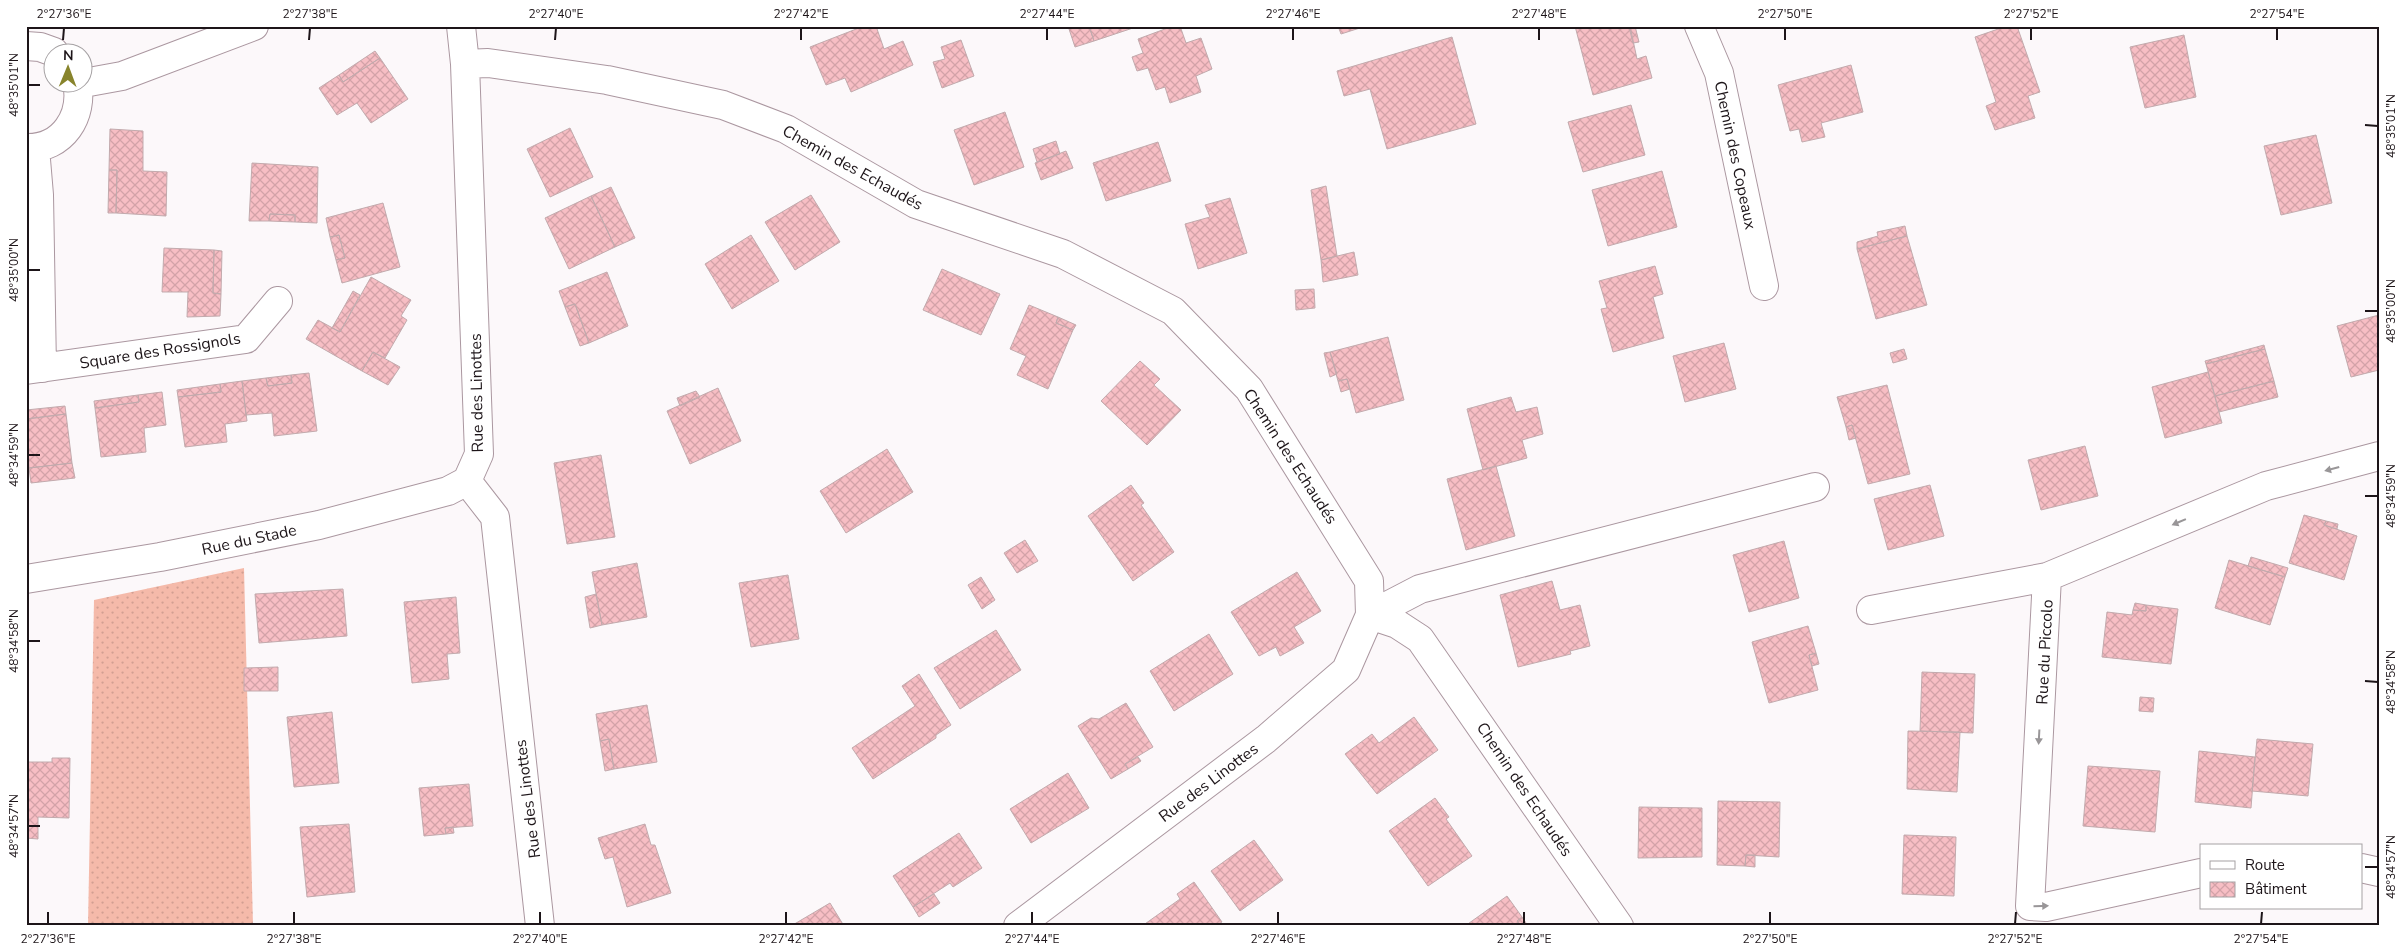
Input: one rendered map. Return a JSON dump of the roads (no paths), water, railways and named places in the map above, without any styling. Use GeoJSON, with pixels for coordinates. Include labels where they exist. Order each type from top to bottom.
{"type":"FeatureCollection","features":[{"type":"Feature","properties":{"kind":"street"},"geometry":{"type":"LineString","coordinates":[[92,81],[122,76],[254,26]]}},
{"type":"Feature","properties":{"kind":"street","name":"Rue des Linottes"},"geometry":{"type":"LineString","coordinates":[[461,26],[465,64],[479,454],[467,481],[495,516],[540,926]]}},
{"type":"Feature","properties":{"kind":"street","name":"Chemin des Copeaux"},"geometry":{"type":"LineString","coordinates":[[1699,26],[1718,73],[1764,286]]}},
{"type":"Feature","properties":{"kind":"street","name":"Chemin des Echaudés"},"geometry":{"type":"LineString","coordinates":[[465,64],[488,63],[607,80],[723,105],[786,129],[916,204],[1063,254],[1173,311],[1249,389],[1369,581],[1370,615],[1397,624],[1420,639],[1619,926]]}},
{"type":"Feature","properties":{"kind":"street"},"geometry":{"type":"LineString","coordinates":[[34,369],[39,195],[31,148],[52,143],[65,133],[75,118],[80,101],[79,92]]}},
{"type":"Feature","properties":{"kind":"street","name":"Square des Rossignols"},"geometry":{"type":"LineString","coordinates":[[34,369],[246,339],[278,300]]}},
{"type":"Feature","properties":{"kind":"street","name":"Rue du Piccolo"},"geometry":{"type":"LineString","coordinates":[[2200,873],[2046,906],[2030,906],[2048,577],[2266,486],[2379,456]]}},
{"type":"Feature","properties":{"kind":"street","name":"Rue du Stade"},"geometry":{"type":"LineString","coordinates":[[26,579],[160,557],[319,525],[448,491],[467,481]]}},
{"type":"Feature","properties":{"kind":"street"},"geometry":{"type":"LineString","coordinates":[[1370,615],[1420,589],[1815,487]]}},
{"type":"Feature","properties":{"kind":"street"},"geometry":{"type":"LineString","coordinates":[[1871,610],[2048,577]]}},
{"type":"Feature","properties":{"kind":"street","name":"Rue des Linottes"},"geometry":{"type":"LineString","coordinates":[[1018,926],[1266,739],[1346,670],[1370,615]]}},
{"type":"Feature","properties":{"kind":"street"},"geometry":{"type":"LineString","coordinates":[[2362,868],[2379,872]]}}]}
